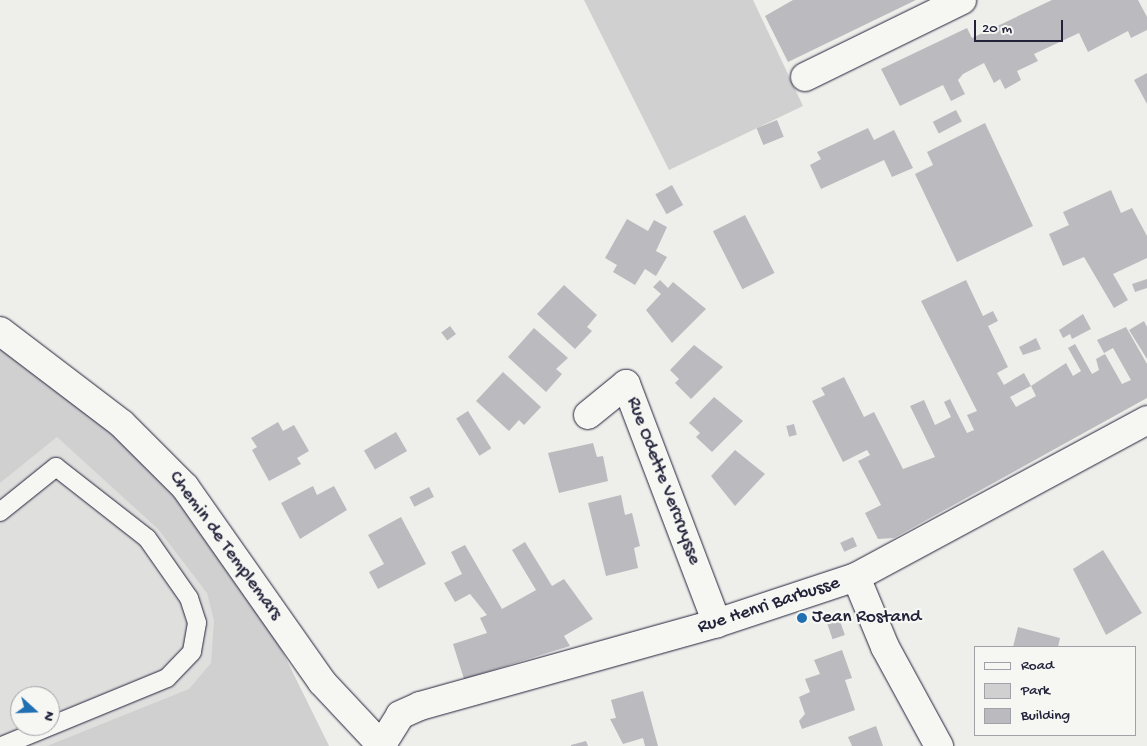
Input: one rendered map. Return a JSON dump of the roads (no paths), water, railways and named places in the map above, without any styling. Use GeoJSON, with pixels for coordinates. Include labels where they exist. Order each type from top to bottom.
{"type":"FeatureCollection","features":[{"type":"Feature","properties":{"kind":"street"},"geometry":{"type":"LineString","coordinates":[[805,77],[962,0]]}},
{"type":"Feature","properties":{"kind":"street","name":"Chemin de Templemars"},"geometry":{"type":"LineString","coordinates":[[0,331],[122,424],[185,487],[322,682],[381,745]]}},
{"type":"Feature","properties":{"kind":"street","name":"Rue Odette Vercruysse"},"geometry":{"type":"LineString","coordinates":[[588,415],[626,384],[717,623]]}},
{"type":"Feature","properties":{"kind":"street","name":"Rue Henri Barbusse"},"geometry":{"type":"LineString","coordinates":[[381,745],[400,715],[420,706],[717,623],[856,577],[1147,420]]}},
{"type":"Feature","properties":{"kind":"street"},"geometry":{"type":"LineString","coordinates":[[856,577],[885,647],[939,746]]}},
{"type":"Feature","properties":{"kind":"lane"},"geometry":{"type":"LineString","coordinates":[[0,512],[56,467],[147,538],[189,598],[198,623],[192,652],[167,678],[2,746]]}},
{"type":"Feature","properties":{"kind":"place","name":"Jean Rostand"},"geometry":{"type":"Point","coordinates":[802,618]}}]}
